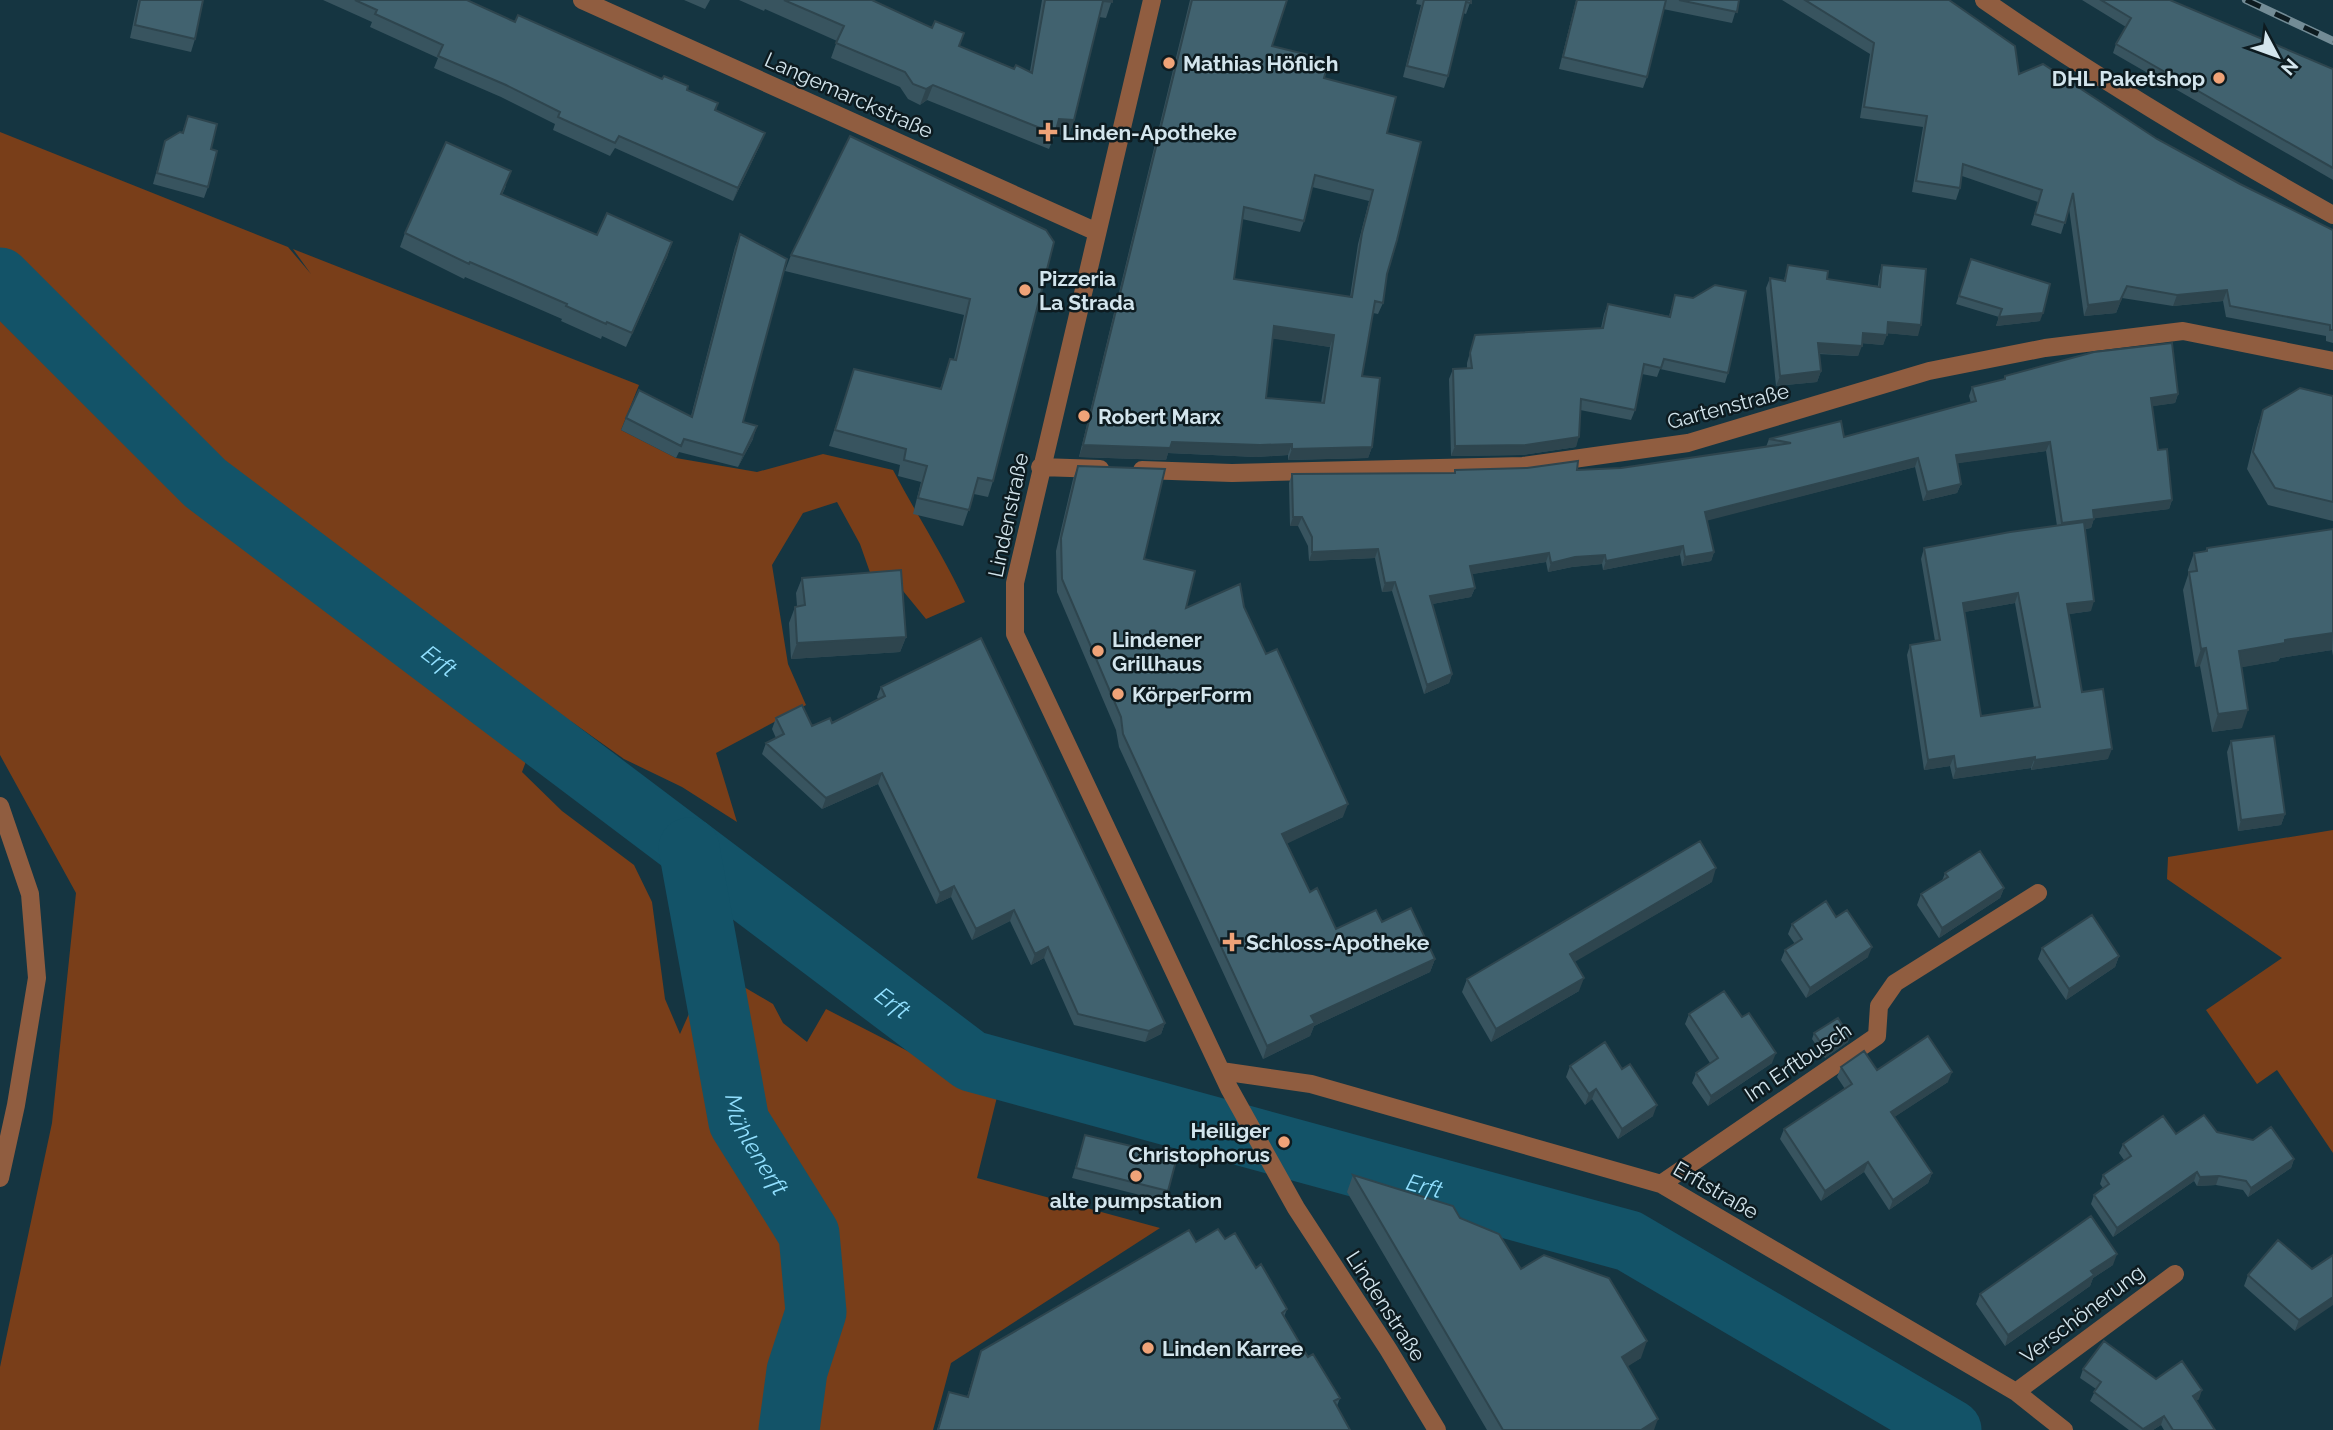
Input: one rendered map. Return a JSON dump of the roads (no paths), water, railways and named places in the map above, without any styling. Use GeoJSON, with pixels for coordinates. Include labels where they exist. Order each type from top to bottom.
{"type":"FeatureCollection","features":[{"type":"Feature","properties":{"kind":"street","name":"Langemarckstraße"},"geometry":{"type":"LineString","coordinates":[[582,0],[1097,232]]}},
{"type":"Feature","properties":{"kind":"street","name":"Lindenstraße"},"geometry":{"type":"LineString","coordinates":[[1152,0],[1040,467],[1015,583],[1015,634],[1229,1088],[1296,1208],[1437,1430]]}},
{"type":"Feature","properties":{"kind":"street"},"geometry":{"type":"LineString","coordinates":[[1984,0],[2029,32],[2195,137],[2333,215]]}},
{"type":"Feature","properties":{"kind":"street","name":"Gartenstraße"},"geometry":{"type":"LineString","coordinates":[[1040,467],[1232,473],[1523,466],[1688,443],[1929,371],[2045,348],[2183,331],[2333,361]]}},
{"type":"Feature","properties":{"kind":"street"},"geometry":{"type":"LineString","coordinates":[[0,806],[30,894],[37,978],[16,1105],[0,1178]]}},
{"type":"Feature","properties":{"kind":"street","name":"Im Erftbusch"},"geometry":{"type":"LineString","coordinates":[[1661,1184],[1877,1036],[1879,1006],[1895,983],[2038,893]]}},
{"type":"Feature","properties":{"kind":"street","name":"Erftstraße"},"geometry":{"type":"LineString","coordinates":[[1221,1071],[1311,1084],[1661,1184],[2016,1392],[2064,1430]]}},
{"type":"Feature","properties":{"kind":"street","name":"Verschönerung"},"geometry":{"type":"LineString","coordinates":[[2016,1392],[2175,1274]]}},
{"type":"Feature","properties":{"kind":"waterway","name":"Erft"},"geometry":{"type":"LineString","coordinates":[[0,278],[205,483],[971,1061],[1629,1241],[1951,1430]]}},
{"type":"Feature","properties":{"kind":"waterway","name":"Mühlenerft"},"geometry":{"type":"LineString","coordinates":[[689,848],[739,1122],[809,1234],[816,1312],[797,1371],[789,1430]]}},
{"type":"Feature","properties":{"kind":"railway"},"geometry":{"type":"LineString","coordinates":[[2246,0],[2333,41]]}},
{"type":"Feature","properties":{"kind":"place","name":"Mathias Höflich"},"geometry":{"type":"Point","coordinates":[1169,63]}},
{"type":"Feature","properties":{"kind":"place","name":"DHL Paketshop"},"geometry":{"type":"Point","coordinates":[2219,78]}},
{"type":"Feature","properties":{"kind":"place","name":"Linden-Apotheke"},"geometry":{"type":"Point","coordinates":[1048,132]}},
{"type":"Feature","properties":{"kind":"place","name":"Pizzeria La Strada"},"geometry":{"type":"Point","coordinates":[1025,290]}},
{"type":"Feature","properties":{"kind":"place","name":"Robert Marx"},"geometry":{"type":"Point","coordinates":[1084,416]}},
{"type":"Feature","properties":{"kind":"place","name":"Lindener Grillhaus"},"geometry":{"type":"Point","coordinates":[1098,651]}},
{"type":"Feature","properties":{"kind":"place","name":"KörperForm"},"geometry":{"type":"Point","coordinates":[1118,694]}},
{"type":"Feature","properties":{"kind":"place","name":"Schloss-Apotheke"},"geometry":{"type":"Point","coordinates":[1232,942]}},
{"type":"Feature","properties":{"kind":"place","name":"Heiliger Christophorus"},"geometry":{"type":"Point","coordinates":[1284,1142]}},
{"type":"Feature","properties":{"kind":"place","name":"alte pumpstation"},"geometry":{"type":"Point","coordinates":[1136,1176]}},
{"type":"Feature","properties":{"kind":"place","name":"Linden Karree"},"geometry":{"type":"Point","coordinates":[1148,1348]}}]}
